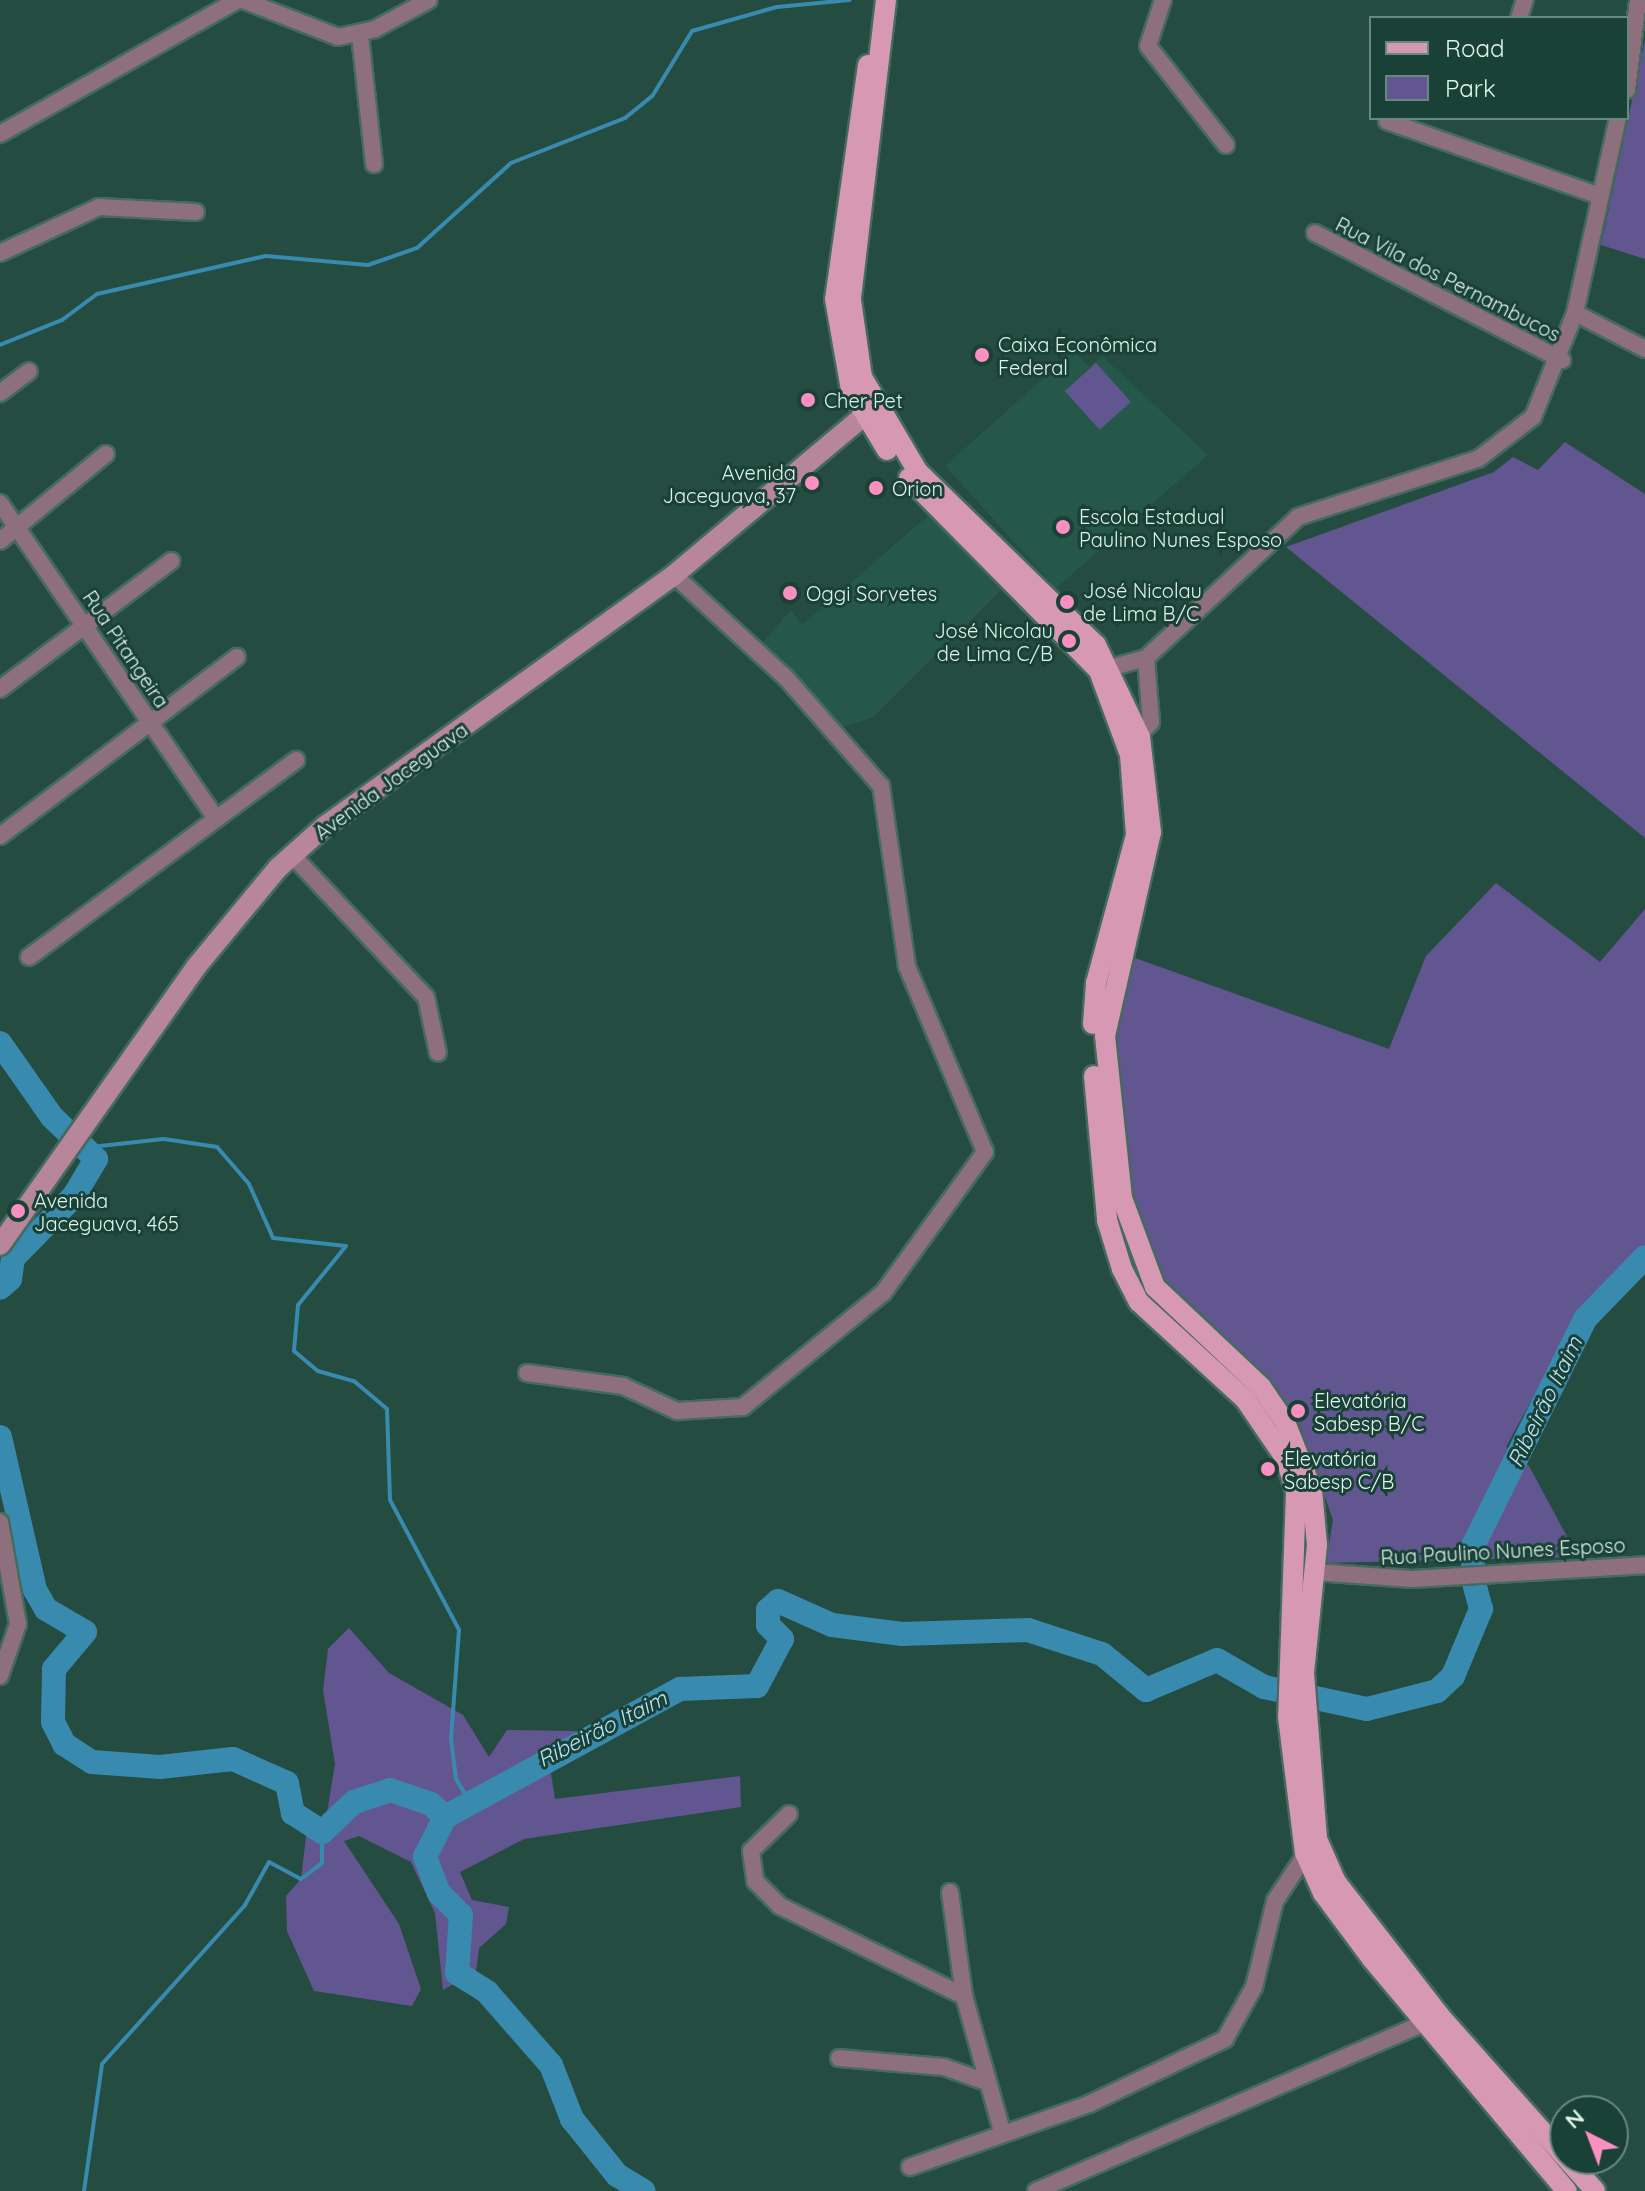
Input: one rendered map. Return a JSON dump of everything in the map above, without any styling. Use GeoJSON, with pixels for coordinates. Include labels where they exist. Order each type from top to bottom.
{"type":"FeatureCollection","features":[{"type":"Feature","properties":{"kind":"main road"},"geometry":{"type":"LineString","coordinates":[[878,6],[851,300],[868,411],[918,472],[1106,669],[1133,742],[1151,832],[1105,1036],[1122,1198],[1155,1287],[1261,1387],[1285,1422],[1318,1519],[1315,1572],[1304,1582],[1294,1665]]}},
{"type":"Feature","properties":{"kind":"main road","name":"Avenida Jaceguava"},"geometry":{"type":"LineString","coordinates":[[0,1245],[73,1147],[196,967],[292,855],[674,575],[868,411]]}},
{"type":"Feature","properties":{"kind":"main road"},"geometry":{"type":"LineString","coordinates":[[1133,742],[1137,785],[1136,835],[1096,983],[1093,1035],[1107,1220],[1139,1302],[1215,1369],[1269,1431],[1286,1459],[1307,1566],[1315,1572]]}},
{"type":"Feature","properties":{"kind":"main road"},"geometry":{"type":"LineString","coordinates":[[1299,1519],[1294,1665],[1311,1846],[1433,2020],[1567,2191]]}},
{"type":"Feature","properties":{"kind":"main road"},"geometry":{"type":"LineString","coordinates":[[1433,2020],[1595,2191]]}},
{"type":"Feature","properties":{"kind":"street"},"geometry":{"type":"LineString","coordinates":[[0,134],[240,0],[330,36],[360,35],[429,0]]}},
{"type":"Feature","properties":{"kind":"street"},"geometry":{"type":"LineString","coordinates":[[1163,0],[1148,46],[1226,145]]}},
{"type":"Feature","properties":{"kind":"street"},"geometry":{"type":"LineString","coordinates":[[1629,74],[1638,0]]}},
{"type":"Feature","properties":{"kind":"street"},"geometry":{"type":"LineString","coordinates":[[360,35],[374,164]]}},
{"type":"Feature","properties":{"kind":"street"},"geometry":{"type":"LineString","coordinates":[[1106,669],[1146,658],[1298,517],[1478,459],[1520,430],[1547,396],[1562,360],[1575,313],[1597,195],[1617,120]]}},
{"type":"Feature","properties":{"kind":"street"},"geometry":{"type":"LineString","coordinates":[[1387,121],[1597,195]]}},
{"type":"Feature","properties":{"kind":"street"},"geometry":{"type":"LineString","coordinates":[[0,253],[99,207],[196,212]]}},
{"type":"Feature","properties":{"kind":"street","name":"Rua Vila dos Pernambucos"},"geometry":{"type":"LineString","coordinates":[[1315,233],[1562,360]]}},
{"type":"Feature","properties":{"kind":"street"},"geometry":{"type":"LineString","coordinates":[[1575,313],[1645,349]]}},
{"type":"Feature","properties":{"kind":"street"},"geometry":{"type":"LineString","coordinates":[[0,393],[29,371]]}},
{"type":"Feature","properties":{"kind":"street"},"geometry":{"type":"LineString","coordinates":[[0,541],[106,454]]}},
{"type":"Feature","properties":{"kind":"street","name":"Rua Pitangeira"},"geometry":{"type":"LineString","coordinates":[[0,503],[86,624],[216,819]]}},
{"type":"Feature","properties":{"kind":"street"},"geometry":{"type":"LineString","coordinates":[[0,689],[171,561]]}},
{"type":"Feature","properties":{"kind":"street"},"geometry":{"type":"LineString","coordinates":[[527,1373],[623,1386],[677,1411],[743,1407],[883,1293],[985,1152],[907,966],[881,786],[786,678],[674,575]]}},
{"type":"Feature","properties":{"kind":"street"},"geometry":{"type":"LineString","coordinates":[[0,836],[237,657]]}},
{"type":"Feature","properties":{"kind":"street"},"geometry":{"type":"LineString","coordinates":[[1133,742],[1152,712],[1146,658]]}},
{"type":"Feature","properties":{"kind":"street"},"geometry":{"type":"LineString","coordinates":[[29,957],[296,760]]}},
{"type":"Feature","properties":{"kind":"street"},"geometry":{"type":"LineString","coordinates":[[292,855],[426,997],[438,1053]]}},
{"type":"Feature","properties":{"kind":"street"},"geometry":{"type":"LineString","coordinates":[[0,1522],[18,1624],[0,1676]]}},
{"type":"Feature","properties":{"kind":"street","name":"Rua Paulino Nunes Esposo"},"geometry":{"type":"LineString","coordinates":[[1315,1572],[1412,1579],[1645,1565]]}},
{"type":"Feature","properties":{"kind":"street"},"geometry":{"type":"LineString","coordinates":[[789,1814],[751,1851],[751,1871],[763,1892],[964,1996]]}},
{"type":"Feature","properties":{"kind":"street"},"geometry":{"type":"LineString","coordinates":[[910,2167],[1002,2131],[1089,2104],[1225,2039],[1254,1987],[1275,1901],[1311,1846]]}},
{"type":"Feature","properties":{"kind":"street"},"geometry":{"type":"LineString","coordinates":[[950,1892],[964,1996],[983,2081],[1002,2131]]}},
{"type":"Feature","properties":{"kind":"street"},"geometry":{"type":"LineString","coordinates":[[1036,2191],[1433,2020]]}},
{"type":"Feature","properties":{"kind":"street"},"geometry":{"type":"LineString","coordinates":[[839,2058],[944,2067],[983,2081]]}},
{"type":"Feature","properties":{"kind":"shaded area","name":"Escola Estadual Paulino Nunes Esposo"},"geometry":{"type":"Polygon","coordinates":[[[1074,351],[1089,367],[1102,356],[1208,455],[1056,588],[945,466],[1074,351]]]}},
{"type":"Feature","properties":{"kind":"shaded area"},"geometry":{"type":"Polygon","coordinates":[[[930,514],[1001,590],[872,718],[841,727],[762,643],[791,610],[802,625],[930,514]]]}},
{"type":"Feature","properties":{"kind":"green space"},"geometry":{"type":"Polygon","coordinates":[[[1645,40],[1645,259],[1601,245],[1645,40]]]}},
{"type":"Feature","properties":{"kind":"green space"},"geometry":{"type":"Polygon","coordinates":[[[1096,363],[1131,402],[1100,430],[1065,391],[1096,363]]]}},
{"type":"Feature","properties":{"kind":"green space"},"geometry":{"type":"Polygon","coordinates":[[[1565,442],[1645,494],[1645,838],[1286,547],[1494,472],[1513,457],[1538,470],[1565,442]]]}},
{"type":"Feature","properties":{"kind":"green space"},"geometry":{"type":"Polygon","coordinates":[[[1496,883],[1600,962],[1645,909],[1645,1246],[1578,1315],[1506,1447],[1529,1466],[1578,1557],[1326,1563],[1333,1520],[1300,1425],[1265,1378],[1165,1286],[1132,1196],[1113,1033],[1122,989],[1135,958],[1389,1049],[1426,956],[1496,883]]]}},
{"type":"Feature","properties":{"kind":"green space"},"geometry":{"type":"Polygon","coordinates":[[[349,1628],[389,1673],[463,1715],[489,1757],[507,1730],[576,1731],[550,1767],[555,1799],[740,1776],[741,1807],[524,1839],[460,1872],[472,1900],[509,1907],[506,1924],[479,1948],[476,1971],[443,1990],[435,1913],[411,1862],[359,1836],[344,1841],[399,1924],[421,1989],[412,2006],[314,1991],[287,1931],[286,1896],[301,1879],[307,1828],[327,1813],[335,1764],[323,1690],[328,1649],[349,1628]]]}},
{"type":"Feature","properties":{"kind":"waterway"},"geometry":{"type":"LineString","coordinates":[[0,345],[62,320],[97,294],[266,256],[368,265],[417,248],[511,163],[625,118],[653,95],[692,31],[777,7],[850,0]]}},
{"type":"Feature","properties":{"kind":"waterway"},"geometry":{"type":"LineString","coordinates":[[0,1043],[52,1117],[96,1159],[74,1196],[13,1258],[10,1279],[0,1288]]}},
{"type":"Feature","properties":{"kind":"waterway"},"geometry":{"type":"LineString","coordinates":[[91,1147],[164,1139],[217,1147],[249,1184],[273,1238],[346,1246],[298,1305],[294,1351],[318,1371],[354,1381],[387,1409],[390,1500],[459,1630],[451,1739],[456,1779],[470,1802]]}},
{"type":"Feature","properties":{"kind":"waterway","name":"Ribeirão Itaim"},"geometry":{"type":"LineString","coordinates":[[1473,1563],[1473,1546],[1585,1319],[1645,1257]]}},
{"type":"Feature","properties":{"kind":"waterway"},"geometry":{"type":"LineString","coordinates":[[0,1437],[35,1590],[46,1609],[85,1632],[54,1669],[53,1722],[64,1744],[92,1762],[160,1767],[233,1759],[287,1783],[293,1813],[322,1832],[354,1802],[390,1790],[431,1804],[445,1817],[425,1857],[439,1893],[461,1915],[457,1973],[487,1992],[551,2065],[572,2119],[617,2175],[644,2191]]}},
{"type":"Feature","properties":{"kind":"waterway","name":"Ribeirão Itaim"},"geometry":{"type":"LineString","coordinates":[[445,1817],[680,1689],[757,1686],[782,1639],[768,1625],[768,1610],[778,1601],[832,1625],[902,1634],[1028,1630],[1102,1654],[1146,1690],[1217,1660],[1264,1687],[1367,1709],[1437,1691],[1453,1676],[1481,1609],[1473,1580]]}},
{"type":"Feature","properties":{"kind":"waterway"},"geometry":{"type":"LineString","coordinates":[[84,2191],[102,2064],[245,1905],[269,1862],[301,1879],[322,1863],[322,1832]]}},
{"type":"Feature","properties":{"kind":"place","name":"Caixa Econômica Federal"},"geometry":{"type":"Point","coordinates":[982,355]}},
{"type":"Feature","properties":{"kind":"place","name":"Cher Pet"},"geometry":{"type":"Point","coordinates":[808,400]}},
{"type":"Feature","properties":{"kind":"place","name":"Avenida Jaceguava, 37"},"geometry":{"type":"Point","coordinates":[812,483]}},
{"type":"Feature","properties":{"kind":"place","name":"Orion"},"geometry":{"type":"Point","coordinates":[876,488]}},
{"type":"Feature","properties":{"kind":"place","name":"Escola Estadual Paulino Nunes Esposo"},"geometry":{"type":"Point","coordinates":[1063,527]}},
{"type":"Feature","properties":{"kind":"place","name":"Oggi Sorvetes"},"geometry":{"type":"Point","coordinates":[790,593]}},
{"type":"Feature","properties":{"kind":"place","name":"José Nicolau de Lima B/C"},"geometry":{"type":"Point","coordinates":[1067,602]}},
{"type":"Feature","properties":{"kind":"place","name":"José Nicolau de Lima C/B"},"geometry":{"type":"Point","coordinates":[1069,641]}},
{"type":"Feature","properties":{"kind":"place","name":"Avenida Jaceguava, 465"},"geometry":{"type":"Point","coordinates":[18,1211]}},
{"type":"Feature","properties":{"kind":"place","name":"Elevatória Sabesp B/C"},"geometry":{"type":"Point","coordinates":[1298,1411]}},
{"type":"Feature","properties":{"kind":"place","name":"Elevatória Sabesp C/B"},"geometry":{"type":"Point","coordinates":[1268,1469]}}]}
